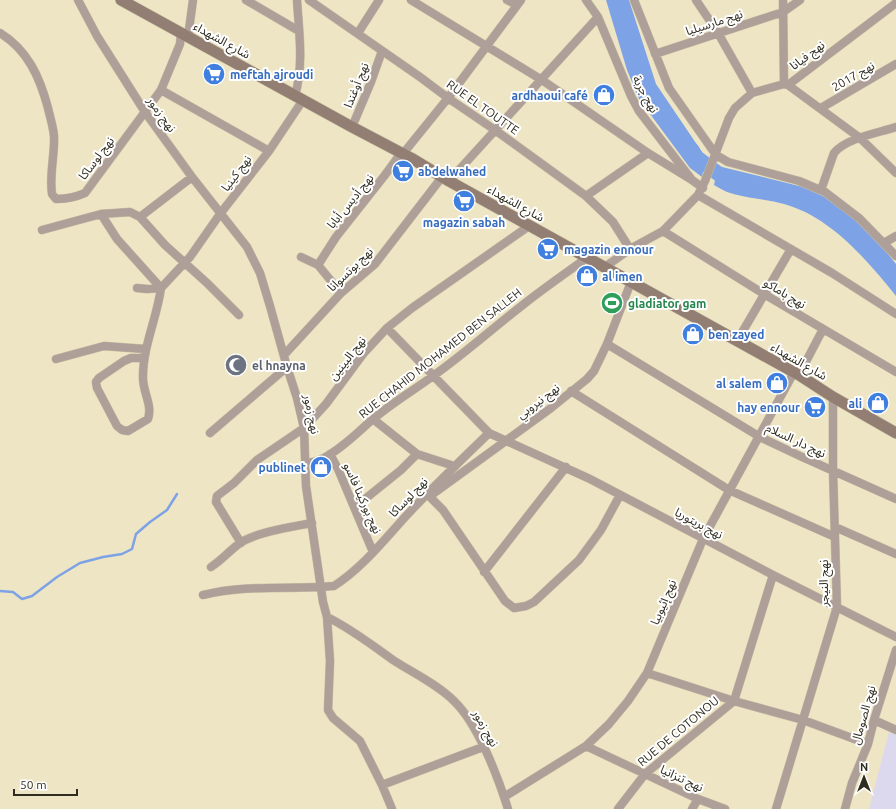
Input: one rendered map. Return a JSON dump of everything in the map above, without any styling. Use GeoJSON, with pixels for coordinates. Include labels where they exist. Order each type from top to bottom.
{"type":"FeatureCollection","features":[{"type":"Feature","properties":{"kind":"main road","name":"شارع الشهداء"},"geometry":{"type":"LineString","coordinates":[[121,0],[401,153],[529,226],[588,257],[796,373],[833,397],[896,433]]}},
{"type":"Feature","properties":{"kind":"street","name":"نهج زمور"},"geometry":{"type":"LineString","coordinates":[[78,0],[97,36],[145,112],[192,177],[247,247],[260,273],[287,367],[298,398],[304,428],[306,486],[326,617],[350,630],[430,683],[454,701],[470,721],[483,747],[508,809]]}},
{"type":"Feature","properties":{"kind":"street","name":"نهج لوساكا"},"geometry":{"type":"LineString","coordinates":[[0,32],[16,44],[30,62],[37,75],[44,94],[54,136],[52,190],[54,197],[64,199],[77,196],[85,192],[161,90],[185,35],[193,0]]}},
{"type":"Feature","properties":{"kind":"street"},"geometry":{"type":"LineString","coordinates":[[246,0],[298,31]]}},
{"type":"Feature","properties":{"kind":"street"},"geometry":{"type":"LineString","coordinates":[[269,150],[299,98],[301,54],[298,31],[297,0]]}},
{"type":"Feature","properties":{"kind":"street","name":"RUE EL TOUTTE"},"geometry":{"type":"LineString","coordinates":[[309,0],[358,33],[586,196],[613,222],[630,249]]}},
{"type":"Feature","properties":{"kind":"street"},"geometry":{"type":"LineString","coordinates":[[358,33],[379,0]]}},
{"type":"Feature","properties":{"kind":"street"},"geometry":{"type":"LineString","coordinates":[[411,0],[542,80],[648,153],[692,180]]}},
{"type":"Feature","properties":{"kind":"street"},"geometry":{"type":"LineString","coordinates":[[507,0],[519,2]]}},
{"type":"Feature","properties":{"kind":"street","name":"نهج جربة"},"geometry":{"type":"LineString","coordinates":[[586,0],[598,17],[631,96],[639,111],[700,191],[896,314]]}},
{"type":"Feature","properties":{"kind":"street"},"geometry":{"type":"LineString","coordinates":[[634,0],[669,88],[714,158],[799,181],[821,190],[860,218],[896,256]]}},
{"type":"Feature","properties":{"kind":"street"},"geometry":{"type":"LineString","coordinates":[[696,0],[718,33],[752,93]]}},
{"type":"Feature","properties":{"kind":"street"},"geometry":{"type":"LineString","coordinates":[[783,0],[786,84],[821,108],[860,138],[896,173]]}},
{"type":"Feature","properties":{"kind":"street","name":"نهج مارسيليا"},"geometry":{"type":"LineString","coordinates":[[655,54],[783,12],[800,0]]}},
{"type":"Feature","properties":{"kind":"street","name":"نهج أديس أبابا"},"geometry":{"type":"LineString","coordinates":[[318,265],[336,237],[401,153],[406,150],[448,98],[519,2]]}},
{"type":"Feature","properties":{"kind":"street","name":"نهج فيانا"},"geometry":{"type":"LineString","coordinates":[[700,191],[729,118],[735,108],[752,93],[786,84],[896,3]]}},
{"type":"Feature","properties":{"kind":"street","name":"نهج بوتسوانا"},"geometry":{"type":"LineString","coordinates":[[284,355],[341,293],[375,264],[446,179],[542,80],[598,17]]}},
{"type":"Feature","properties":{"kind":"street","name":"نهج أوغندا"},"geometry":{"type":"LineString","coordinates":[[352,127],[382,51]]}},
{"type":"Feature","properties":{"kind":"street","name":"نهج 2017"},"geometry":{"type":"LineString","coordinates":[[821,108],[896,64]]}},
{"type":"Feature","properties":{"kind":"street","name":"نهج كينيا"},"geometry":{"type":"LineString","coordinates":[[160,288],[185,263],[269,150],[161,90]]}},
{"type":"Feature","properties":{"kind":"street"},"geometry":{"type":"LineString","coordinates":[[821,190],[834,153],[837,150],[860,138],[896,127]]}},
{"type":"Feature","properties":{"kind":"street"},"geometry":{"type":"LineString","coordinates":[[586,196],[648,153]]}},
{"type":"Feature","properties":{"kind":"street"},"geometry":{"type":"LineString","coordinates":[[140,217],[192,177]]}},
{"type":"Feature","properties":{"kind":"street"},"geometry":{"type":"LineString","coordinates":[[605,267],[630,249],[663,231],[700,191]]}},
{"type":"Feature","properties":{"kind":"street"},"geometry":{"type":"LineString","coordinates":[[42,230],[101,214],[130,212],[140,217],[165,245],[239,315]]}},
{"type":"Feature","properties":{"kind":"street"},"geometry":{"type":"LineString","coordinates":[[101,214],[117,239],[160,288],[158,306],[145,349],[142,378],[150,415],[148,419],[128,431],[122,430],[114,419],[97,388],[96,382],[99,378],[124,361],[131,358],[144,358]]}},
{"type":"Feature","properties":{"kind":"street","name":"نهج البينين"},"geometry":{"type":"LineString","coordinates":[[241,543],[216,502],[217,496],[234,483],[256,460],[304,428],[326,404],[363,354],[387,328],[412,308],[529,226]]}},
{"type":"Feature","properties":{"kind":"street","name":"نهج باماكو"},"geometry":{"type":"LineString","coordinates":[[663,231],[764,294],[896,372]]}},
{"type":"Feature","properties":{"kind":"street"},"geometry":{"type":"LineString","coordinates":[[884,243],[896,236]]}},
{"type":"Feature","properties":{"kind":"street"},"geometry":{"type":"LineString","coordinates":[[737,341],[791,249]]}},
{"type":"Feature","properties":{"kind":"street"},"geometry":{"type":"LineString","coordinates":[[301,257],[318,265],[341,293]]}},
{"type":"Feature","properties":{"kind":"street","name":"RUE CHAHID MOHAMED BEN SALLEH"},"geometry":{"type":"LineString","coordinates":[[306,462],[311,463],[330,454],[348,442],[373,419],[433,376],[525,303],[588,257]]}},
{"type":"Feature","properties":{"kind":"street","name":"نهج نيروبي"},"geometry":{"type":"LineString","coordinates":[[428,495],[587,379],[594,371],[608,344],[631,282]]}},
{"type":"Feature","properties":{"kind":"street"},"geometry":{"type":"LineString","coordinates":[[136,288],[160,288]]}},
{"type":"Feature","properties":{"kind":"street"},"geometry":{"type":"LineString","coordinates":[[387,328],[489,433]]}},
{"type":"Feature","properties":{"kind":"street","name":"نهج إثيوبيا"},"geometry":{"type":"LineString","coordinates":[[504,797],[586,746],[609,724],[628,701],[647,673],[704,539],[729,490],[796,373],[824,329]]}},
{"type":"Feature","properties":{"kind":"street","name":"نهج دار السلام"},"geometry":{"type":"LineString","coordinates":[[608,344],[760,437],[896,498]]}},
{"type":"Feature","properties":{"kind":"street"},"geometry":{"type":"LineString","coordinates":[[56,359],[104,346],[145,349]]}},
{"type":"Feature","properties":{"kind":"street"},"geometry":{"type":"LineString","coordinates":[[210,433],[287,367]]}},
{"type":"Feature","properties":{"kind":"street"},"geometry":{"type":"LineString","coordinates":[[572,391],[729,490],[835,537]]}},
{"type":"Feature","properties":{"kind":"street","name":"نهج النيجر"},"geometry":{"type":"LineString","coordinates":[[776,809],[837,607],[833,470],[833,397]]}},
{"type":"Feature","properties":{"kind":"street"},"geometry":{"type":"LineString","coordinates":[[373,419],[417,454],[454,466]]}},
{"type":"Feature","properties":{"kind":"street","name":"نهج لوساكا"},"geometry":{"type":"LineString","coordinates":[[203,595],[229,589],[334,586],[343,580],[373,552],[454,466],[489,433]]}},
{"type":"Feature","properties":{"kind":"street","name":"نهج بريتوريا"},"geometry":{"type":"LineString","coordinates":[[489,433],[566,467],[773,575],[896,637]]}},
{"type":"Feature","properties":{"kind":"street","name":"نهج بوركينا فاسو"},"geometry":{"type":"LineString","coordinates":[[330,454],[355,507],[373,552]]}},
{"type":"Feature","properties":{"kind":"street"},"geometry":{"type":"LineString","coordinates":[[355,507],[401,470],[417,454]]}},
{"type":"Feature","properties":{"kind":"street"},"geometry":{"type":"LineString","coordinates":[[484,572],[566,467]]}},
{"type":"Feature","properties":{"kind":"street"},"geometry":{"type":"LineString","coordinates":[[428,495],[443,510],[484,572],[509,606],[514,608],[519,608],[534,602],[579,560],[601,530],[620,495]]}},
{"type":"Feature","properties":{"kind":"street"},"geometry":{"type":"LineString","coordinates":[[211,567],[220,562],[241,543],[252,538],[273,531],[312,522]]}},
{"type":"Feature","properties":{"kind":"street"},"geometry":{"type":"LineString","coordinates":[[835,527],[896,554]]}},
{"type":"Feature","properties":{"kind":"street","name":"RUE DE COTONOU"},"geometry":{"type":"LineString","coordinates":[[618,809],[645,774],[734,701],[773,575]]}},
{"type":"Feature","properties":{"kind":"street"},"geometry":{"type":"LineString","coordinates":[[326,617],[330,661],[328,710],[333,718],[360,741],[392,809]]}},
{"type":"Feature","properties":{"kind":"street","name":"نهج الصومال"},"geometry":{"type":"LineString","coordinates":[[845,809],[852,783],[868,744],[874,720],[895,656]]}},
{"type":"Feature","properties":{"kind":"street"},"geometry":{"type":"LineString","coordinates":[[647,673],[734,701],[803,720],[868,744]]}},
{"type":"Feature","properties":{"kind":"street"},"geometry":{"type":"LineString","coordinates":[[874,720],[896,730]]}},
{"type":"Feature","properties":{"kind":"street","name":"نهج تنزانيا"},"geometry":{"type":"LineString","coordinates":[[586,746],[698,799],[725,809]]}},
{"type":"Feature","properties":{"kind":"street"},"geometry":{"type":"LineString","coordinates":[[382,785],[483,747]]}},
{"type":"Feature","properties":{"kind":"street"},"geometry":{"type":"LineString","coordinates":[[692,809],[698,799]]}},
{"type":"Feature","properties":{"kind":"shaded area"},"geometry":{"type":"Polygon","coordinates":[[[889,732],[896,735],[896,809],[869,809],[889,732]]]}},
{"type":"Feature","properties":{"kind":"water"},"geometry":{"type":"Polygon","coordinates":[[[606,0],[629,0],[656,84],[706,158],[702,177],[690,168],[639,99],[627,70],[606,0]]]}},
{"type":"Feature","properties":{"kind":"water"},"geometry":{"type":"Polygon","coordinates":[[[718,166],[803,187],[823,196],[856,220],[884,249],[896,264],[896,296],[873,268],[847,241],[817,219],[801,210],[784,204],[733,194],[714,185],[718,166]]]}},
{"type":"Feature","properties":{"kind":"waterway"},"geometry":{"type":"LineString","coordinates":[[692,150],[696,157],[728,181],[734,182]]}},
{"type":"Feature","properties":{"kind":"waterway"},"geometry":{"type":"LineString","coordinates":[[0,591],[13,592],[22,599],[32,596],[57,577],[80,563],[122,554],[132,549],[136,534],[167,510],[177,494]]}},
{"type":"Feature","properties":{"kind":"place","name":"meftah ajroudi"},"geometry":{"type":"Point","coordinates":[214,74]}},
{"type":"Feature","properties":{"kind":"place","name":"ardhaoui café"},"geometry":{"type":"Point","coordinates":[604,95]}},
{"type":"Feature","properties":{"kind":"place","name":"abdelwahed"},"geometry":{"type":"Point","coordinates":[403,171]}},
{"type":"Feature","properties":{"kind":"place","name":"magazin sabah"},"geometry":{"type":"Point","coordinates":[464,201]}},
{"type":"Feature","properties":{"kind":"place","name":"magazin ennour"},"geometry":{"type":"Point","coordinates":[548,249]}},
{"type":"Feature","properties":{"kind":"place","name":"al imen"},"geometry":{"type":"Point","coordinates":[587,276]}},
{"type":"Feature","properties":{"kind":"place","name":"gladiator gam"},"geometry":{"type":"Point","coordinates":[612,303]}},
{"type":"Feature","properties":{"kind":"place","name":"ben zayed"},"geometry":{"type":"Point","coordinates":[693,334]}},
{"type":"Feature","properties":{"kind":"place","name":"el hnayna"},"geometry":{"type":"Point","coordinates":[236,365]}},
{"type":"Feature","properties":{"kind":"place","name":"al salem"},"geometry":{"type":"Point","coordinates":[777,383]}},
{"type":"Feature","properties":{"kind":"place","name":"ali"},"geometry":{"type":"Point","coordinates":[878,403]}},
{"type":"Feature","properties":{"kind":"place","name":"hay ennour"},"geometry":{"type":"Point","coordinates":[815,407]}},
{"type":"Feature","properties":{"kind":"place","name":"publinet"},"geometry":{"type":"Point","coordinates":[321,467]}}]}
